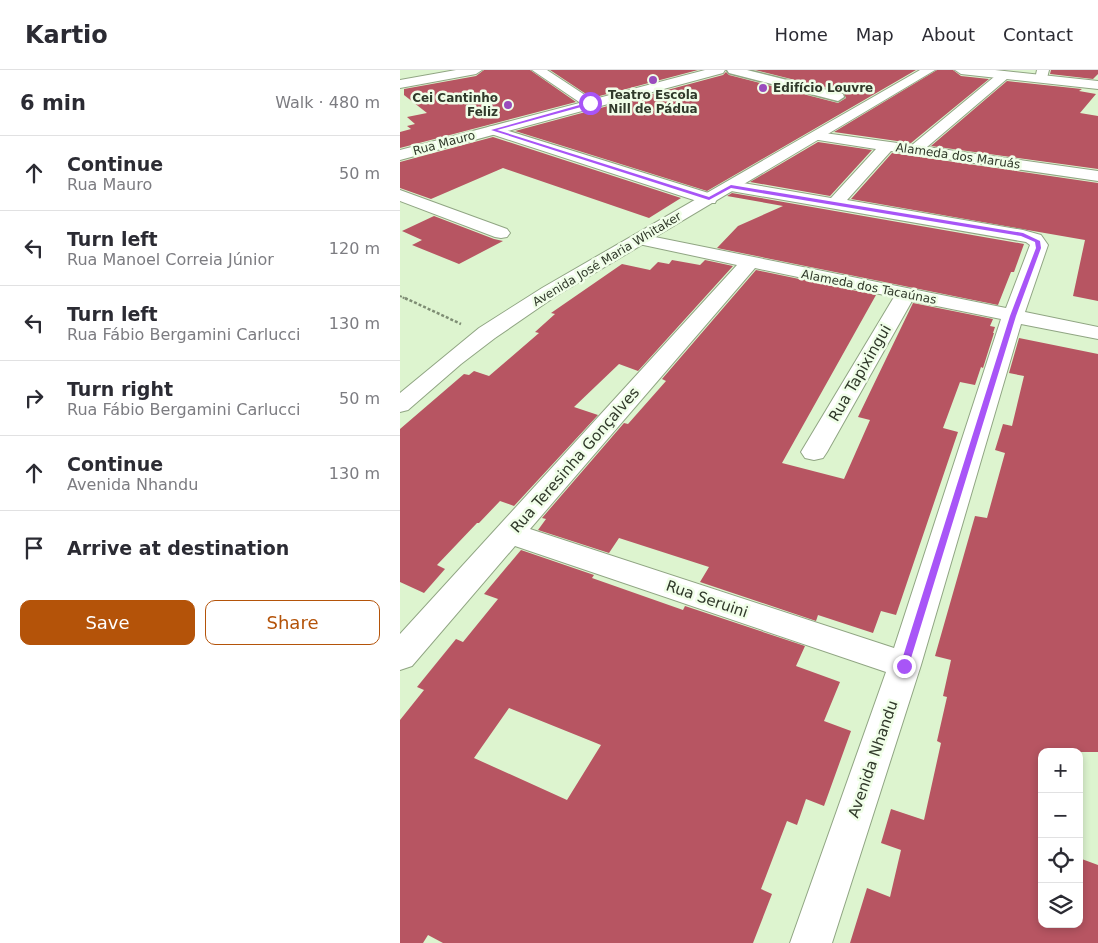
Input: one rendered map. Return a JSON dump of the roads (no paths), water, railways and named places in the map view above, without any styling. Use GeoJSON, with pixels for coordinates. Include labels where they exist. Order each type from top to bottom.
{"type":"FeatureCollection","features":[{"type":"Feature","properties":{"kind":"street"},"geometry":{"type":"LineString","coordinates":[[402,82],[476,70]]}},
{"type":"Feature","properties":{"kind":"street"},"geometry":{"type":"LineString","coordinates":[[538,70],[590,103]]}},
{"type":"Feature","properties":{"kind":"street","name":"Rua Mauro"},"geometry":{"type":"LineString","coordinates":[[400,155],[719,70]]}},
{"type":"Feature","properties":{"kind":"street"},"geometry":{"type":"LineString","coordinates":[[733,70],[838,97]]}},
{"type":"Feature","properties":{"kind":"street","name":"Avenida José Maria Whitaker"},"geometry":{"type":"LineString","coordinates":[[400,405],[453,359],[487,333],[549,292],[929,70]]}},
{"type":"Feature","properties":{"kind":"street"},"geometry":{"type":"LineString","coordinates":[[961,70],[1004,75],[1042,74],[1098,85]]}},
{"type":"Feature","properties":{"kind":"street"},"geometry":{"type":"LineString","coordinates":[[915,150],[1004,75]]}},
{"type":"Feature","properties":{"kind":"street"},"geometry":{"type":"LineString","coordinates":[[493,130],[709,198]]}},
{"type":"Feature","properties":{"kind":"street","name":"Alameda dos Maruás"},"geometry":{"type":"LineString","coordinates":[[817,136],[1098,176]]}},
{"type":"Feature","properties":{"kind":"street"},"geometry":{"type":"LineString","coordinates":[[731,186],[836,203],[886,146]]}},
{"type":"Feature","properties":{"kind":"street"},"geometry":{"type":"LineString","coordinates":[[400,195],[501,233]]}},
{"type":"Feature","properties":{"kind":"street","name":"Avenida Nhandu"},"geometry":{"type":"LineString","coordinates":[[811,943],[904,666],[1013,316],[1039,248],[1038,241],[1023,235],[836,203]]}},
{"type":"Feature","properties":{"kind":"street","name":"Alameda dos Tacaúnas"},"geometry":{"type":"LineString","coordinates":[[640,239],[749,263],[1098,333]]}},
{"type":"Feature","properties":{"kind":"street","name":"Rua Teresinha Gonçalves"},"geometry":{"type":"LineString","coordinates":[[400,656],[749,263]]}},
{"type":"Feature","properties":{"kind":"street","name":"Rua Tapixingui"},"geometry":{"type":"LineString","coordinates":[[814,452],[905,295]]}},
{"type":"Feature","properties":{"kind":"street","name":"Rua Seruini"},"geometry":{"type":"LineString","coordinates":[[510,533],[904,666]]}},
{"type":"Feature","properties":{"kind":"place","name":"Teatro Escola Nill de Pádua"},"geometry":{"type":"Point","coordinates":[653,80]}},
{"type":"Feature","properties":{"kind":"place","name":"Edifício Louvre"},"geometry":{"type":"Point","coordinates":[763,88]}},
{"type":"Feature","properties":{"kind":"place","name":"Cei Cantinho Feliz"},"geometry":{"type":"Point","coordinates":[508,105]}}]}
